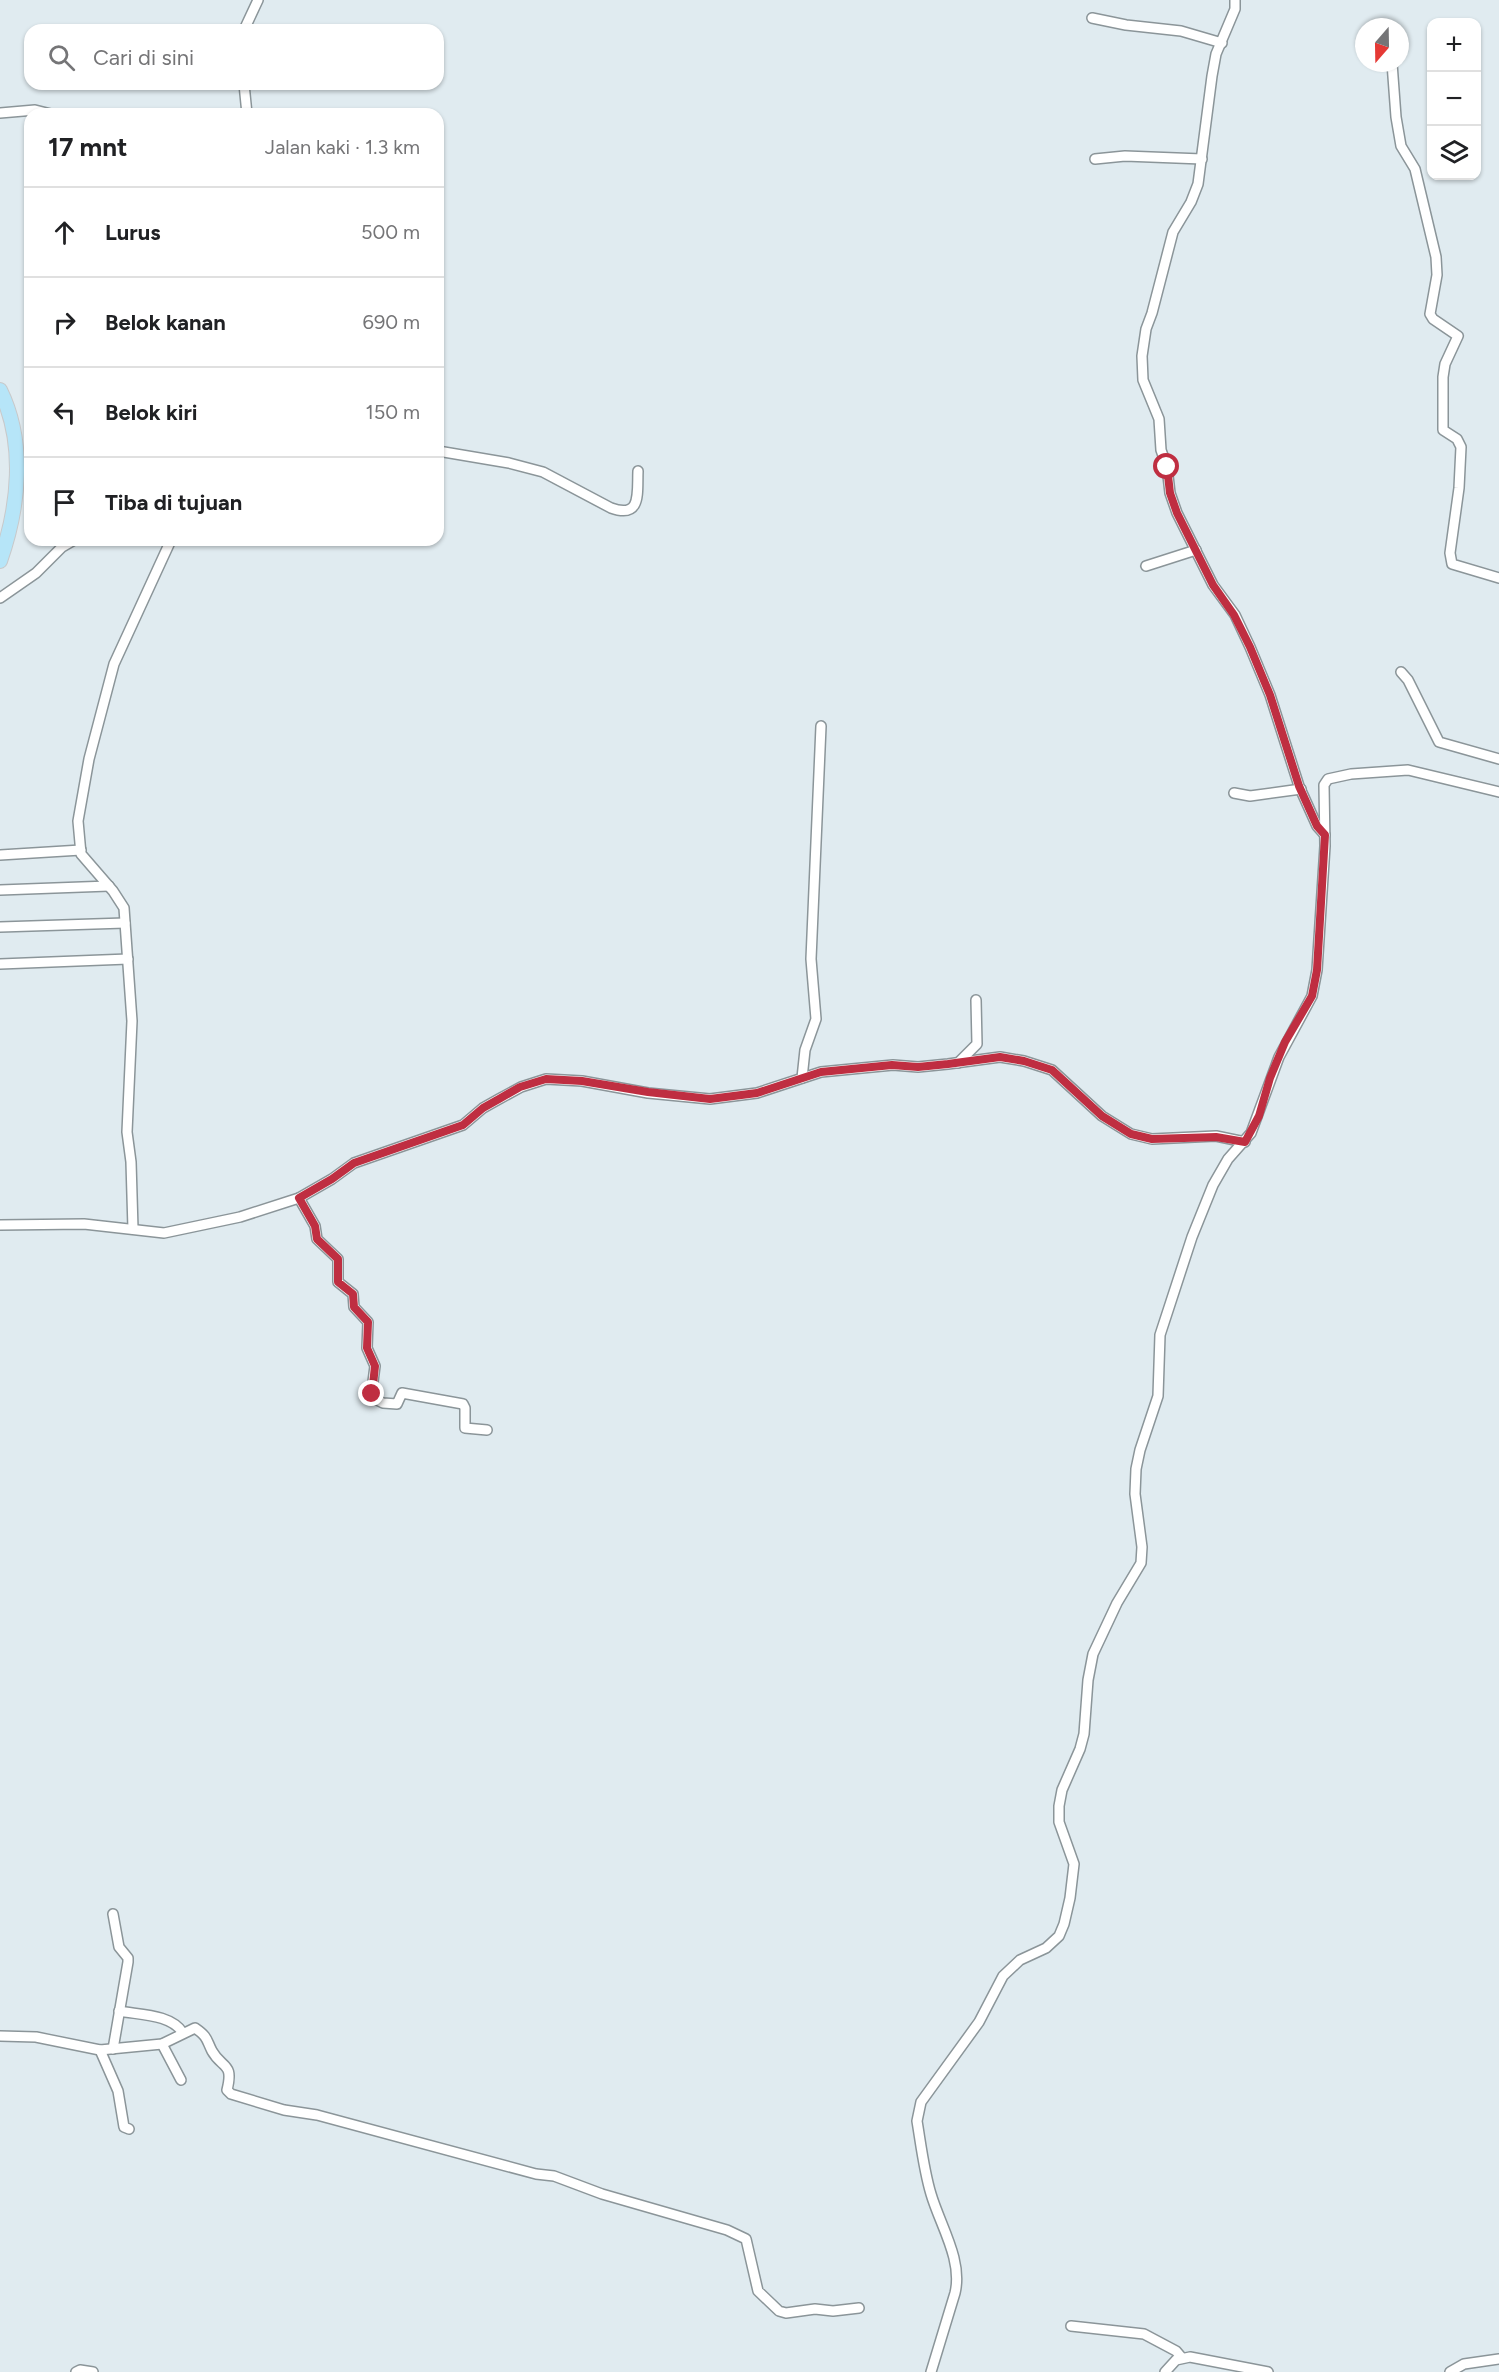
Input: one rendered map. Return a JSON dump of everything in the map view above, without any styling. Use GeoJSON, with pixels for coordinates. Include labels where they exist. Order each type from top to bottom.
{"type":"FeatureCollection","features":[{"type":"Feature","properties":{"kind":"main road"},"geometry":{"type":"LineString","coordinates":[[0,390],[10,417],[17,456],[14,516],[0,561]]}},
{"type":"Feature","properties":{"kind":"street"},"geometry":{"type":"LineString","coordinates":[[247,24],[258,0]]}},
{"type":"Feature","properties":{"kind":"street"},"geometry":{"type":"LineString","coordinates":[[1235,0],[1235,9],[1216,54],[1198,184],[1191,202],[1173,232],[1146,329],[1143,380],[1159,419],[1161,450],[1167,467],[1170,493],[1177,513],[1213,585],[1234,615],[1250,647],[1270,695],[1301,789],[1317,826],[1325,835]]}},
{"type":"Feature","properties":{"kind":"street"},"geometry":{"type":"LineString","coordinates":[[1092,18],[1126,25],[1181,31],[1222,43]]}},
{"type":"Feature","properties":{"kind":"street"},"geometry":{"type":"LineString","coordinates":[[1393,72],[1401,146],[1415,170],[1436,257],[1437,275],[1430,314],[1433,319],[1458,336],[1445,364],[1442,394],[1443,430],[1457,439],[1461,447],[1459,488],[1450,553],[1452,564],[1499,578]]}},
{"type":"Feature","properties":{"kind":"street"},"geometry":{"type":"LineString","coordinates":[[245,90],[246,108]]}},
{"type":"Feature","properties":{"kind":"street"},"geometry":{"type":"LineString","coordinates":[[0,113],[24,111]]}},
{"type":"Feature","properties":{"kind":"street"},"geometry":{"type":"LineString","coordinates":[[1095,159],[1133,156],[1202,159]]}},
{"type":"Feature","properties":{"kind":"street"},"geometry":{"type":"LineString","coordinates":[[444,452],[509,463],[543,472],[623,512],[632,509],[636,504],[638,471]]}},
{"type":"Feature","properties":{"kind":"street"},"geometry":{"type":"LineString","coordinates":[[0,598],[36,573],[65,546]]}},
{"type":"Feature","properties":{"kind":"street"},"geometry":{"type":"LineString","coordinates":[[133,1229],[128,1132],[132,1021],[124,908],[109,886],[81,854],[78,821],[102,700],[114,664],[168,546]]}},
{"type":"Feature","properties":{"kind":"street"},"geometry":{"type":"LineString","coordinates":[[1146,566],[1196,550]]}},
{"type":"Feature","properties":{"kind":"street"},"geometry":{"type":"LineString","coordinates":[[1401,672],[1408,680],[1439,742],[1499,759]]}},
{"type":"Feature","properties":{"kind":"street"},"geometry":{"type":"LineString","coordinates":[[802,1078],[805,1050],[816,1019],[812,941],[821,726]]}},
{"type":"Feature","properties":{"kind":"street"},"geometry":{"type":"LineString","coordinates":[[931,2372],[957,2279],[955,2265],[931,2193],[917,2121],[918,2109],[930,2086],[944,2072],[979,2022],[1003,1976],[1020,1960],[1047,1948],[1062,1931],[1070,1898],[1074,1864],[1059,1822],[1059,1806],[1062,1790],[1084,1734],[1088,1680],[1093,1654],[1117,1603],[1141,1563],[1142,1547],[1135,1494],[1136,1469],[1158,1396],[1160,1335],[1189,1246],[1213,1185],[1228,1159],[1245,1142],[1259,1116],[1270,1078],[1285,1042],[1312,996],[1317,970],[1325,835],[1323,787],[1325,782],[1332,777],[1408,770],[1499,792]]}},
{"type":"Feature","properties":{"kind":"street"},"geometry":{"type":"LineString","coordinates":[[1234,793],[1250,796],[1301,789]]}},
{"type":"Feature","properties":{"kind":"street"},"geometry":{"type":"LineString","coordinates":[[0,855],[81,850]]}},
{"type":"Feature","properties":{"kind":"street"},"geometry":{"type":"LineString","coordinates":[[0,890],[109,886]]}},
{"type":"Feature","properties":{"kind":"street"},"geometry":{"type":"LineString","coordinates":[[0,927],[125,923]]}},
{"type":"Feature","properties":{"kind":"street"},"geometry":{"type":"LineString","coordinates":[[0,964],[128,959]]}},
{"type":"Feature","properties":{"kind":"street"},"geometry":{"type":"LineString","coordinates":[[958,1062],[977,1044],[976,1000]]}},
{"type":"Feature","properties":{"kind":"street"},"geometry":{"type":"LineString","coordinates":[[0,1225],[84,1224],[133,1229],[148,1233],[179,1231],[240,1217],[299,1198],[354,1163],[463,1125],[483,1108],[520,1087],[546,1079],[582,1081],[710,1099],[757,1093],[821,1072],[892,1065],[918,1067],[1000,1057],[1045,1066],[1052,1070],[1102,1116],[1131,1134],[1152,1139],[1216,1137],[1245,1142]]}},
{"type":"Feature","properties":{"kind":"street"},"geometry":{"type":"LineString","coordinates":[[299,1198],[315,1226],[317,1239],[338,1259],[338,1282],[353,1294],[354,1307],[368,1322],[367,1348],[375,1366],[371,1397],[382,1403],[397,1404],[402,1393],[405,1392],[422,1398],[463,1404],[465,1428],[488,1430]]}},
{"type":"Feature","properties":{"kind":"street"},"geometry":{"type":"LineString","coordinates":[[113,1914],[119,1947],[128,1958],[113,2049]]}},
{"type":"Feature","properties":{"kind":"street"},"geometry":{"type":"LineString","coordinates":[[119,2012],[163,2018],[174,2023],[183,2033]]}},
{"type":"Feature","properties":{"kind":"street"},"geometry":{"type":"LineString","coordinates":[[0,2036],[36,2037],[100,2050],[162,2044],[195,2028],[208,2038],[212,2051],[228,2068],[226,2090],[231,2094],[284,2110],[317,2115],[504,2166],[554,2176],[602,2194],[727,2230],[746,2239],[758,2291],[779,2310],[786,2313],[818,2309],[830,2311],[859,2308]]}},
{"type":"Feature","properties":{"kind":"street"},"geometry":{"type":"LineString","coordinates":[[162,2044],[180,2080]]}},
{"type":"Feature","properties":{"kind":"street"},"geometry":{"type":"LineString","coordinates":[[100,2050],[118,2091],[124,2126],[129,2129]]}},
{"type":"Feature","properties":{"kind":"street"},"geometry":{"type":"LineString","coordinates":[[1071,2326],[1144,2334],[1176,2351],[1182,2358]]}},
{"type":"Feature","properties":{"kind":"street"},"geometry":{"type":"LineString","coordinates":[[1165,2372],[1176,2360],[1182,2358],[1268,2372]]}},
{"type":"Feature","properties":{"kind":"street"},"geometry":{"type":"LineString","coordinates":[[1450,2372],[1464,2364],[1499,2359]]}},
{"type":"Feature","properties":{"kind":"street"},"geometry":{"type":"LineString","coordinates":[[76,2372],[80,2370],[93,2372]]}},
{"type":"Feature","properties":{"kind":"route"},"geometry":{"type":"LineString","coordinates":[[372,1394],[375,1366],[367,1348],[368,1322],[354,1307],[353,1294],[341,1287],[338,1282],[338,1259],[317,1239],[315,1226],[299,1198],[354,1163],[463,1125],[483,1108],[520,1087],[538,1081],[546,1079],[582,1081],[710,1099],[757,1093],[821,1072],[892,1065],[918,1067],[1000,1057],[1045,1066],[1052,1070],[1102,1116],[1131,1134],[1152,1139],[1216,1137],[1245,1142],[1259,1116],[1270,1078],[1285,1042],[1312,996],[1317,970],[1325,835],[1317,826],[1299,786],[1270,695],[1250,647],[1234,615],[1213,585],[1177,513],[1170,493],[1167,467]]}}]}
